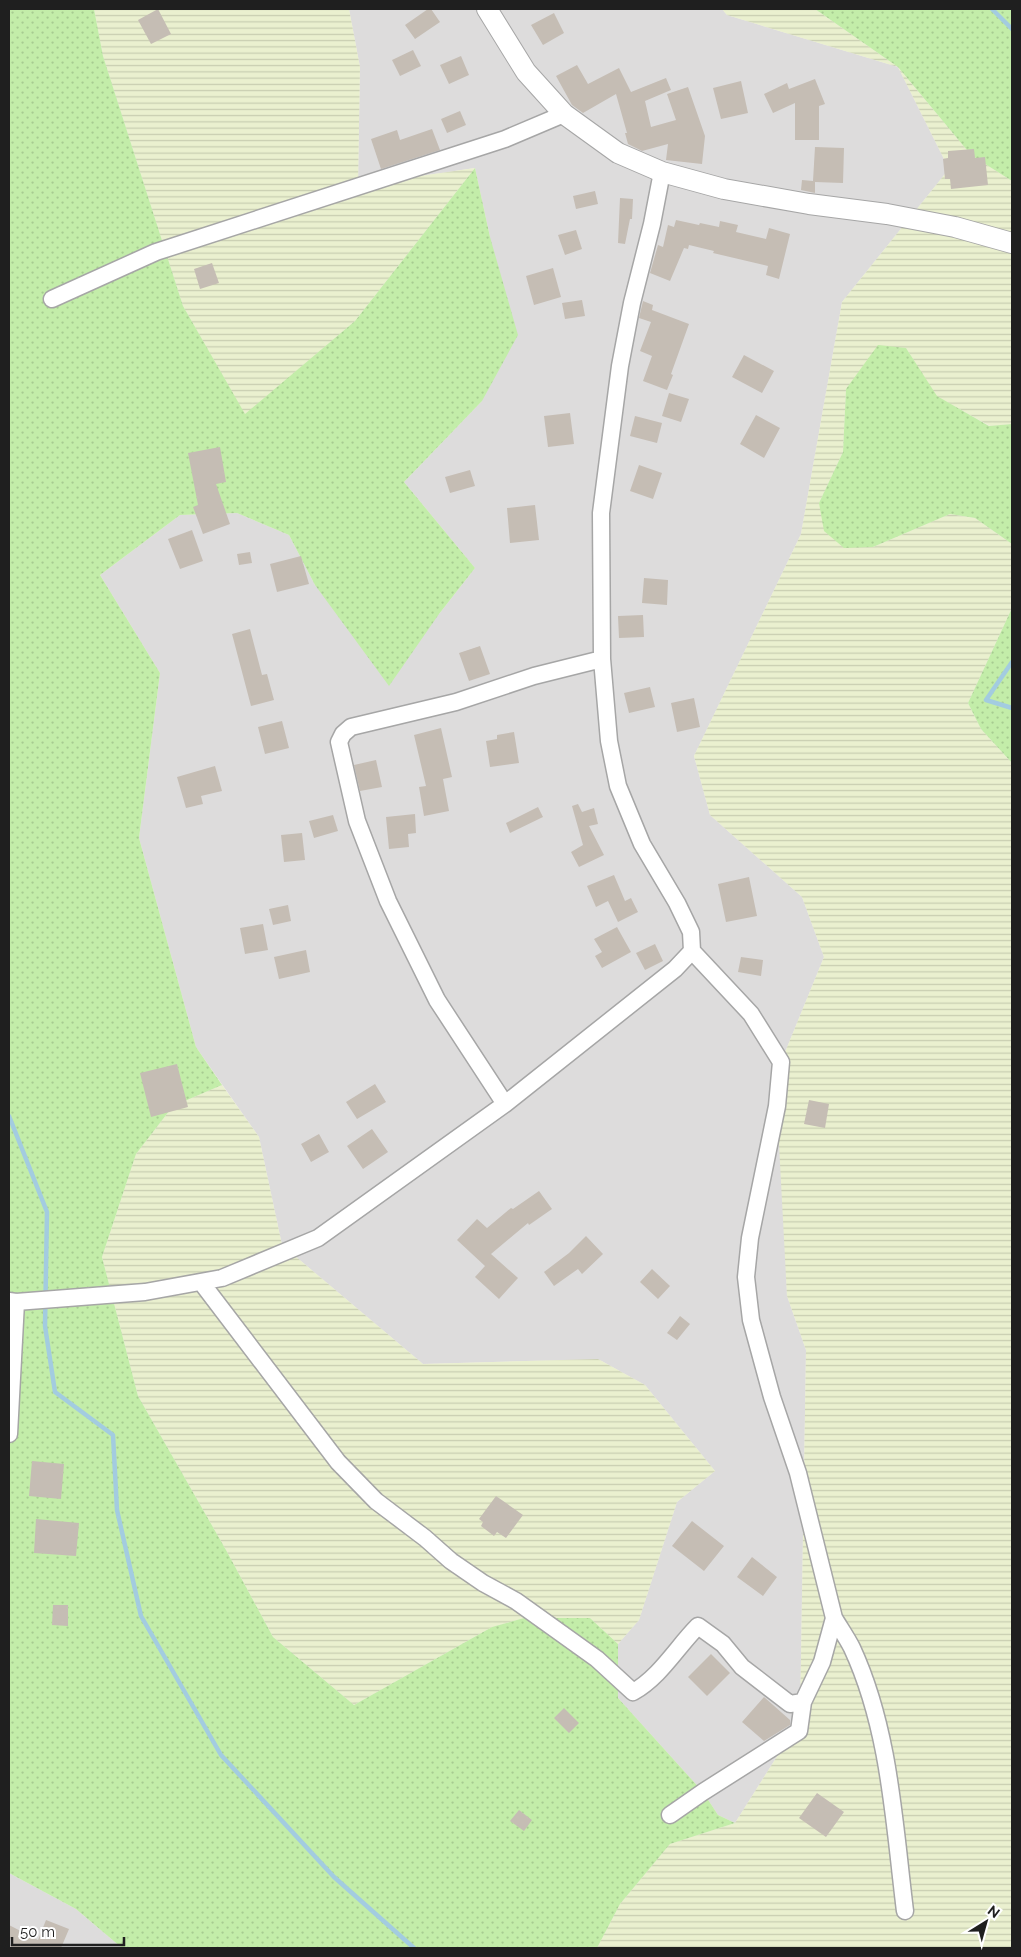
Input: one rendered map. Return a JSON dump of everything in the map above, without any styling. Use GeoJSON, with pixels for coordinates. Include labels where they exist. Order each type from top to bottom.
{"type":"FeatureCollection","features":[{"type":"Feature","properties":{"kind":"street"},"geometry":{"type":"LineString","coordinates":[[487,9],[526,72],[564,114],[618,153],[662,172],[734,190],[809,204],[887,214],[955,227],[1012,243]]}},
{"type":"Feature","properties":{"kind":"street"},"geometry":{"type":"LineString","coordinates":[[52,299],[156,252],[505,139],[564,114]]}},
{"type":"Feature","properties":{"kind":"street"},"geometry":{"type":"LineString","coordinates":[[662,172],[652,224],[632,303],[620,366],[601,513],[602,659],[609,740],[618,786],[642,844],[677,903],[691,932],[692,951],[750,1014],[781,1062],[777,1106],[750,1238],[746,1277],[751,1320],[772,1398],[798,1473],[834,1618],[852,1646],[874,1710],[895,1812],[905,1911]]}},
{"type":"Feature","properties":{"kind":"street"},"geometry":{"type":"LineString","coordinates":[[506,1104],[437,1000],[388,902],[357,821],[339,742],[343,734],[351,727],[456,702],[534,676],[602,659]]}},
{"type":"Feature","properties":{"kind":"street"},"geometry":{"type":"LineString","coordinates":[[9,1434],[13,1302],[145,1292],[222,1278],[318,1238],[506,1104],[675,968],[692,951]]}},
{"type":"Feature","properties":{"kind":"street"},"geometry":{"type":"LineString","coordinates":[[202,1282],[338,1462],[376,1501],[425,1538],[451,1561],[483,1583],[516,1601],[597,1659],[633,1692],[666,1663],[698,1626],[723,1644],[742,1667],[790,1704],[803,1702]]}},
{"type":"Feature","properties":{"kind":"street"},"geometry":{"type":"LineString","coordinates":[[670,1816],[703,1792],[799,1731],[803,1702],[822,1662],[834,1618]]}},
{"type":"Feature","properties":{"kind":"shaded area"},"geometry":{"type":"Polygon","coordinates":[[[349,9],[722,9],[727,15],[898,67],[949,169],[842,302],[801,534],[694,756],[710,815],[802,897],[824,957],[781,1062],[787,1296],[806,1350],[800,1720],[735,1823],[718,1815],[703,1792],[618,1698],[618,1644],[639,1620],[677,1502],[715,1471],[645,1385],[598,1359],[423,1364],[282,1245],[259,1137],[196,1047],[139,838],[160,673],[100,575],[180,515],[237,513],[289,535],[315,585],[439,614],[475,568],[404,482],[482,401],[490,237],[475,168],[358,185],[360,67],[349,9]]]}},
{"type":"Feature","properties":{"kind":"shaded area"},"geometry":{"type":"Polygon","coordinates":[[[9,1873],[76,1909],[122,1948],[9,1948],[9,1873]]]}},
{"type":"Feature","properties":{"kind":"green space"},"geometry":{"type":"Polygon","coordinates":[[[9,9],[94,9],[103,56],[183,306],[245,414],[355,321],[475,168],[490,237],[518,335],[482,401],[404,482],[475,568],[439,614],[389,686],[315,585],[289,535],[237,513],[180,515],[100,575],[160,673],[139,838],[196,1047],[222,1085],[173,1106],[136,1154],[102,1257],[138,1396],[226,1550],[273,1637],[354,1705],[492,1627],[524,1618],[590,1618],[618,1644],[618,1698],[703,1792],[718,1815],[735,1823],[670,1844],[620,1904],[597,1948],[122,1948],[76,1909],[9,1873],[9,9]]]}},
{"type":"Feature","properties":{"kind":"green space"},"geometry":{"type":"Polygon","coordinates":[[[94,9],[349,9],[360,67],[358,185],[475,168],[355,321],[245,415],[183,306],[103,56],[94,9]]]}},
{"type":"Feature","properties":{"kind":"green space"},"geometry":{"type":"Polygon","coordinates":[[[722,9],[815,9],[898,67],[727,15],[722,9]]]}},
{"type":"Feature","properties":{"kind":"green space"},"geometry":{"type":"Polygon","coordinates":[[[815,9],[1012,9],[1012,181],[971,155],[898,67],[815,9]]]}},
{"type":"Feature","properties":{"kind":"green space"},"geometry":{"type":"Polygon","coordinates":[[[898,67],[971,155],[1012,181],[1012,424],[990,426],[936,396],[906,348],[846,389],[843,452],[819,503],[873,547],[950,514],[975,518],[1012,544],[1012,608],[968,703],[981,729],[1012,763],[1012,1948],[597,1948],[620,1904],[670,1844],[735,1823],[800,1720],[806,1350],[787,1296],[777,1106],[781,1062],[824,957],[802,897],[710,815],[694,756],[801,534],[842,302],[949,169],[898,67]]]}},
{"type":"Feature","properties":{"kind":"green space"},"geometry":{"type":"Polygon","coordinates":[[[878,345],[906,348],[937,396],[989,426],[1012,424],[1012,544],[975,518],[950,514],[873,547],[844,548],[824,531],[819,503],[843,452],[846,389],[878,345]]]}},
{"type":"Feature","properties":{"kind":"green space"},"geometry":{"type":"Polygon","coordinates":[[[1012,608],[1012,763],[981,729],[968,703],[1012,608]]]}},
{"type":"Feature","properties":{"kind":"green space"},"geometry":{"type":"Polygon","coordinates":[[[222,1085],[259,1137],[282,1245],[423,1364],[598,1359],[645,1385],[715,1471],[677,1502],[639,1620],[618,1644],[590,1618],[524,1618],[492,1627],[354,1705],[273,1637],[226,1550],[138,1396],[102,1257],[136,1154],[173,1106],[222,1085]]]}},
{"type":"Feature","properties":{"kind":"building"},"geometry":{"type":"Polygon","coordinates":[[[158,9],[171,34],[151,44],[138,20],[158,9]]]}},
{"type":"Feature","properties":{"kind":"building"},"geometry":{"type":"Polygon","coordinates":[[[428,9],[431,9],[440,22],[415,39],[405,25],[428,9]]]}},
{"type":"Feature","properties":{"kind":"building"},"geometry":{"type":"Polygon","coordinates":[[[554,13],[564,33],[543,45],[531,25],[554,13]]]}},
{"type":"Feature","properties":{"kind":"building"},"geometry":{"type":"Polygon","coordinates":[[[413,50],[421,66],[400,76],[392,60],[413,50]]]}},
{"type":"Feature","properties":{"kind":"building"},"geometry":{"type":"Polygon","coordinates":[[[461,56],[469,75],[449,84],[440,65],[461,56]]]}},
{"type":"Feature","properties":{"kind":"building"},"geometry":{"type":"Polygon","coordinates":[[[577,65],[588,84],[619,68],[631,92],[666,78],[671,90],[645,101],[651,127],[676,120],[667,94],[688,87],[705,136],[702,164],[666,160],[668,144],[642,151],[628,144],[625,133],[627,133],[616,94],[583,113],[572,105],[556,76],[577,65]]]}},
{"type":"Feature","properties":{"kind":"building"},"geometry":{"type":"Polygon","coordinates":[[[815,79],[825,104],[819,106],[819,140],[795,140],[795,103],[773,113],[764,94],[787,83],[789,89],[815,79]]]}},
{"type":"Feature","properties":{"kind":"building"},"geometry":{"type":"Polygon","coordinates":[[[741,81],[748,113],[721,119],[713,88],[741,81]]]}},
{"type":"Feature","properties":{"kind":"building"},"geometry":{"type":"Polygon","coordinates":[[[460,111],[466,125],[447,133],[441,119],[460,111]]]}},
{"type":"Feature","properties":{"kind":"building"},"geometry":{"type":"Polygon","coordinates":[[[432,129],[440,150],[381,169],[371,139],[397,130],[400,140],[432,129]]]}},
{"type":"Feature","properties":{"kind":"building"},"geometry":{"type":"Polygon","coordinates":[[[815,147],[844,148],[843,183],[815,182],[815,193],[801,190],[802,180],[813,181],[815,147]]]}},
{"type":"Feature","properties":{"kind":"building"},"geometry":{"type":"Polygon","coordinates":[[[974,149],[975,158],[985,157],[988,185],[951,189],[950,179],[945,179],[943,159],[948,158],[948,151],[974,149]]]}},
{"type":"Feature","properties":{"kind":"building"},"geometry":{"type":"Polygon","coordinates":[[[595,191],[598,204],[576,209],[573,196],[595,191]]]}},
{"type":"Feature","properties":{"kind":"building"},"geometry":{"type":"Polygon","coordinates":[[[620,198],[633,199],[632,219],[630,219],[625,244],[618,243],[620,198]]]}},
{"type":"Feature","properties":{"kind":"building"},"geometry":{"type":"Polygon","coordinates":[[[676,220],[719,227],[720,221],[738,225],[736,232],[766,239],[769,228],[790,234],[779,279],[766,275],[768,266],[713,253],[714,251],[689,245],[688,249],[684,248],[670,281],[650,273],[658,245],[663,247],[668,225],[674,227],[676,220]]]}},
{"type":"Feature","properties":{"kind":"building"},"geometry":{"type":"Polygon","coordinates":[[[576,230],[582,249],[565,255],[558,235],[576,230]]]}},
{"type":"Feature","properties":{"kind":"building"},"geometry":{"type":"Polygon","coordinates":[[[212,263],[219,283],[200,289],[194,269],[212,263]]]}},
{"type":"Feature","properties":{"kind":"building"},"geometry":{"type":"Polygon","coordinates":[[[553,268],[561,297],[534,305],[526,276],[553,268]]]}},
{"type":"Feature","properties":{"kind":"building"},"geometry":{"type":"Polygon","coordinates":[[[582,300],[585,316],[565,319],[562,303],[582,300]]]}},
{"type":"Feature","properties":{"kind":"building"},"geometry":{"type":"Polygon","coordinates":[[[643,301],[653,305],[652,310],[689,324],[667,390],[643,381],[652,356],[640,351],[651,322],[639,318],[643,301]]]}},
{"type":"Feature","properties":{"kind":"building"},"geometry":{"type":"Polygon","coordinates":[[[744,355],[774,371],[762,393],[732,377],[744,355]]]}},
{"type":"Feature","properties":{"kind":"building"},"geometry":{"type":"Polygon","coordinates":[[[669,393],[689,399],[681,422],[662,416],[669,393]]]}},
{"type":"Feature","properties":{"kind":"building"},"geometry":{"type":"Polygon","coordinates":[[[570,413],[574,444],[548,447],[544,416],[570,413]]]}},
{"type":"Feature","properties":{"kind":"building"},"geometry":{"type":"Polygon","coordinates":[[[756,415],[780,428],[764,458],[740,444],[756,415]]]}},
{"type":"Feature","properties":{"kind":"building"},"geometry":{"type":"Polygon","coordinates":[[[635,416],[662,423],[657,443],[630,436],[635,416]]]}},
{"type":"Feature","properties":{"kind":"building"},"geometry":{"type":"Polygon","coordinates":[[[220,447],[226,482],[216,484],[230,524],[203,534],[193,507],[198,505],[188,453],[220,447]]]}},
{"type":"Feature","properties":{"kind":"building"},"geometry":{"type":"Polygon","coordinates":[[[639,465],[662,473],[653,499],[630,491],[639,465]]]}},
{"type":"Feature","properties":{"kind":"building"},"geometry":{"type":"Polygon","coordinates":[[[470,470],[475,486],[450,493],[445,477],[470,470]]]}},
{"type":"Feature","properties":{"kind":"building"},"geometry":{"type":"Polygon","coordinates":[[[535,505],[539,540],[510,543],[507,508],[535,505]]]}},
{"type":"Feature","properties":{"kind":"building"},"geometry":{"type":"Polygon","coordinates":[[[192,530],[203,561],[180,569],[168,539],[192,530]]]}},
{"type":"Feature","properties":{"kind":"building"},"geometry":{"type":"Polygon","coordinates":[[[250,552],[252,563],[239,565],[237,554],[250,552]]]}},
{"type":"Feature","properties":{"kind":"building"},"geometry":{"type":"Polygon","coordinates":[[[301,556],[309,584],[277,592],[270,564],[301,556]]]}},
{"type":"Feature","properties":{"kind":"building"},"geometry":{"type":"Polygon","coordinates":[[[644,578],[668,580],[667,605],[642,603],[644,578]]]}},
{"type":"Feature","properties":{"kind":"building"},"geometry":{"type":"Polygon","coordinates":[[[643,615],[644,637],[619,638],[618,616],[643,615]]]}},
{"type":"Feature","properties":{"kind":"building"},"geometry":{"type":"Polygon","coordinates":[[[250,629],[262,675],[267,674],[274,700],[251,706],[232,634],[250,629]]]}},
{"type":"Feature","properties":{"kind":"building"},"geometry":{"type":"Polygon","coordinates":[[[480,646],[490,674],[469,681],[459,653],[480,646]]]}},
{"type":"Feature","properties":{"kind":"building"},"geometry":{"type":"Polygon","coordinates":[[[650,687],[655,707],[629,713],[624,693],[650,687]]]}},
{"type":"Feature","properties":{"kind":"building"},"geometry":{"type":"Polygon","coordinates":[[[694,698],[700,727],[677,732],[671,703],[694,698]]]}},
{"type":"Feature","properties":{"kind":"building"},"geometry":{"type":"Polygon","coordinates":[[[282,721],[289,748],[265,754],[258,727],[282,721]]]}},
{"type":"Feature","properties":{"kind":"building"},"geometry":{"type":"Polygon","coordinates":[[[441,728],[452,777],[443,779],[449,811],[424,816],[419,787],[426,786],[414,735],[441,728]]]}},
{"type":"Feature","properties":{"kind":"building"},"geometry":{"type":"Polygon","coordinates":[[[514,732],[519,763],[490,767],[486,741],[497,739],[497,735],[514,732]]]}},
{"type":"Feature","properties":{"kind":"building"},"geometry":{"type":"Polygon","coordinates":[[[376,760],[382,787],[360,791],[354,765],[376,760]]]}},
{"type":"Feature","properties":{"kind":"building"},"geometry":{"type":"Polygon","coordinates":[[[215,766],[222,791],[201,796],[203,804],[186,808],[177,777],[215,766]]]}},
{"type":"Feature","properties":{"kind":"building"},"geometry":{"type":"Polygon","coordinates":[[[578,804],[582,812],[594,808],[598,824],[589,826],[604,855],[579,867],[571,852],[583,845],[572,806],[578,804]]]}},
{"type":"Feature","properties":{"kind":"building"},"geometry":{"type":"Polygon","coordinates":[[[538,807],[543,817],[510,833],[506,823],[538,807]]]}},
{"type":"Feature","properties":{"kind":"building"},"geometry":{"type":"Polygon","coordinates":[[[415,814],[416,833],[408,834],[409,847],[389,849],[386,817],[415,814]]]}},
{"type":"Feature","properties":{"kind":"building"},"geometry":{"type":"Polygon","coordinates":[[[333,815],[338,831],[314,838],[309,821],[333,815]]]}},
{"type":"Feature","properties":{"kind":"building"},"geometry":{"type":"Polygon","coordinates":[[[302,833],[305,860],[284,862],[281,835],[302,833]]]}},
{"type":"Feature","properties":{"kind":"building"},"geometry":{"type":"Polygon","coordinates":[[[614,875],[625,901],[631,898],[638,912],[618,922],[608,901],[596,907],[587,886],[614,875]]]}},
{"type":"Feature","properties":{"kind":"building"},"geometry":{"type":"Polygon","coordinates":[[[749,877],[757,916],[726,922],[718,884],[749,877]]]}},
{"type":"Feature","properties":{"kind":"building"},"geometry":{"type":"Polygon","coordinates":[[[288,905],[291,921],[273,925],[269,909],[288,905]]]}},
{"type":"Feature","properties":{"kind":"building"},"geometry":{"type":"Polygon","coordinates":[[[263,924],[268,950],[245,954],[240,928],[263,924]]]}},
{"type":"Feature","properties":{"kind":"building"},"geometry":{"type":"Polygon","coordinates":[[[617,927],[631,952],[602,968],[595,956],[602,952],[594,939],[617,927]]]}},
{"type":"Feature","properties":{"kind":"building"},"geometry":{"type":"Polygon","coordinates":[[[655,944],[663,961],[645,970],[636,953],[655,944]]]}},
{"type":"Feature","properties":{"kind":"building"},"geometry":{"type":"Polygon","coordinates":[[[306,950],[310,972],[279,979],[274,957],[306,950]]]}},
{"type":"Feature","properties":{"kind":"building"},"geometry":{"type":"Polygon","coordinates":[[[741,957],[763,960],[761,976],[738,972],[741,957]]]}},
{"type":"Feature","properties":{"kind":"building"},"geometry":{"type":"Polygon","coordinates":[[[177,1064],[188,1107],[151,1117],[140,1073],[177,1064]]]}},
{"type":"Feature","properties":{"kind":"building"},"geometry":{"type":"Polygon","coordinates":[[[375,1084],[386,1102],[357,1119],[346,1102],[375,1084]]]}},
{"type":"Feature","properties":{"kind":"building"},"geometry":{"type":"Polygon","coordinates":[[[809,1100],[829,1104],[825,1128],[804,1124],[809,1100]]]}},
{"type":"Feature","properties":{"kind":"building"},"geometry":{"type":"Polygon","coordinates":[[[372,1129],[388,1152],[363,1169],[347,1146],[372,1129]]]}},
{"type":"Feature","properties":{"kind":"building"},"geometry":{"type":"Polygon","coordinates":[[[319,1134],[329,1152],[311,1162],[301,1144],[319,1134]]]}},
{"type":"Feature","properties":{"kind":"building"},"geometry":{"type":"Polygon","coordinates":[[[539,1191],[552,1209],[529,1225],[528,1223],[491,1254],[518,1278],[499,1299],[475,1277],[485,1266],[457,1240],[477,1219],[487,1228],[511,1208],[513,1209],[539,1191]]]}},
{"type":"Feature","properties":{"kind":"building"},"geometry":{"type":"Polygon","coordinates":[[[586,1236],[603,1254],[582,1274],[578,1269],[554,1286],[544,1272],[569,1253],[586,1236]]]}},
{"type":"Feature","properties":{"kind":"building"},"geometry":{"type":"Polygon","coordinates":[[[652,1269],[670,1286],[658,1299],[640,1282],[652,1269]]]}},
{"type":"Feature","properties":{"kind":"building"},"geometry":{"type":"Polygon","coordinates":[[[680,1316],[690,1324],[677,1340],[667,1333],[680,1316]]]}},
{"type":"Feature","properties":{"kind":"building"},"geometry":{"type":"Polygon","coordinates":[[[32,1461],[64,1464],[61,1499],[29,1496],[32,1461]]]}},
{"type":"Feature","properties":{"kind":"building"},"geometry":{"type":"Polygon","coordinates":[[[496,1496],[523,1515],[506,1538],[497,1532],[494,1536],[481,1526],[483,1522],[479,1519],[496,1496]]]}},
{"type":"Feature","properties":{"kind":"building"},"geometry":{"type":"Polygon","coordinates":[[[36,1519],[79,1523],[76,1556],[34,1553],[36,1519]]]}},
{"type":"Feature","properties":{"kind":"building"},"geometry":{"type":"Polygon","coordinates":[[[692,1521],[724,1546],[704,1571],[672,1546],[692,1521]]]}},
{"type":"Feature","properties":{"kind":"building"},"geometry":{"type":"Polygon","coordinates":[[[752,1557],[777,1577],[763,1596],[737,1577],[752,1557]]]}},
{"type":"Feature","properties":{"kind":"building"},"geometry":{"type":"Polygon","coordinates":[[[53,1605],[68,1605],[68,1626],[52,1625],[53,1605]]]}},
{"type":"Feature","properties":{"kind":"building"},"geometry":{"type":"Polygon","coordinates":[[[711,1654],[730,1673],[707,1696],[688,1677],[711,1654]]]}},
{"type":"Feature","properties":{"kind":"building"},"geometry":{"type":"Polygon","coordinates":[[[764,1697],[790,1720],[790,1725],[764,1741],[742,1722],[764,1697]]]}},
{"type":"Feature","properties":{"kind":"building"},"geometry":{"type":"Polygon","coordinates":[[[564,1708],[579,1723],[569,1733],[554,1718],[564,1708]]]}},
{"type":"Feature","properties":{"kind":"building"},"geometry":{"type":"Polygon","coordinates":[[[817,1793],[844,1812],[826,1837],[799,1818],[817,1793]]]}},
{"type":"Feature","properties":{"kind":"building"},"geometry":{"type":"Polygon","coordinates":[[[519,1810],[532,1820],[524,1831],[510,1821],[519,1810]]]}},
{"type":"Feature","properties":{"kind":"building"},"geometry":{"type":"Polygon","coordinates":[[[46,1920],[69,1929],[61,1948],[10,1948],[12,1939],[9,1938],[9,1925],[38,1940],[46,1920]]]}},
{"type":"Feature","properties":{"kind":"waterway"},"geometry":{"type":"LineString","coordinates":[[992,9],[1012,29]]}},
{"type":"Feature","properties":{"kind":"waterway"},"geometry":{"type":"LineString","coordinates":[[1012,662],[986,700],[1012,708]]}},
{"type":"Feature","properties":{"kind":"waterway"},"geometry":{"type":"LineString","coordinates":[[9,1116],[47,1212],[45,1326],[55,1392],[113,1435],[117,1510],[141,1616],[221,1755],[334,1877],[414,1948]]}}]}
